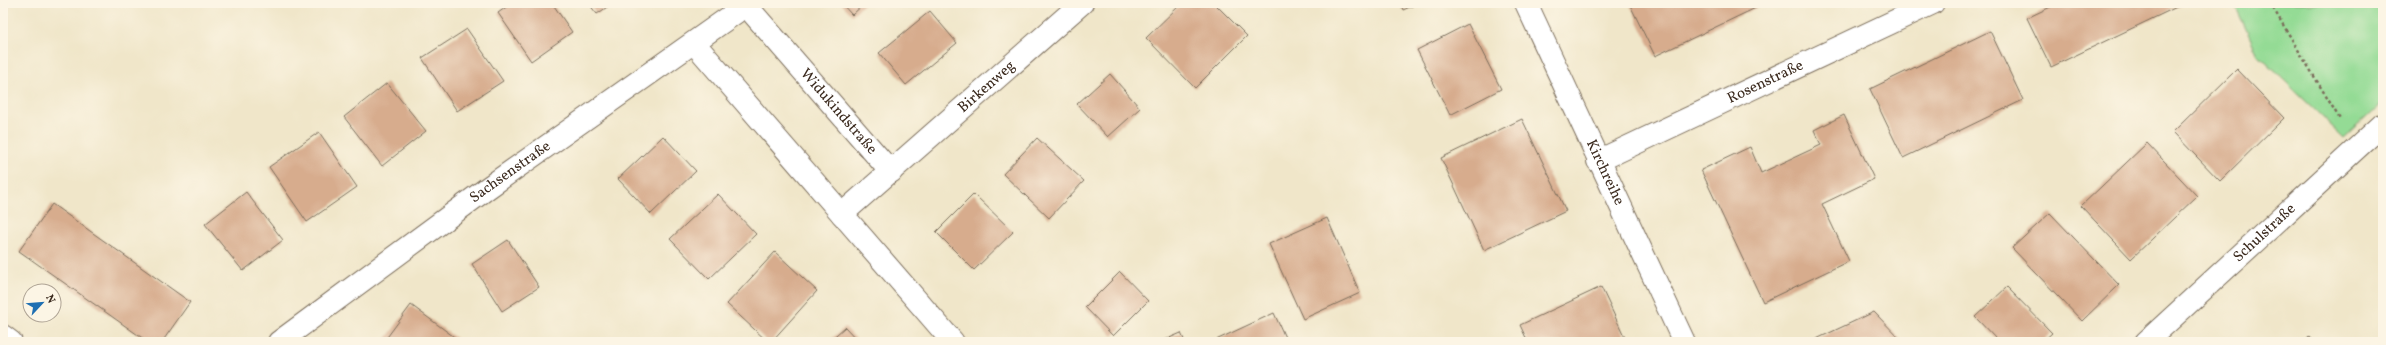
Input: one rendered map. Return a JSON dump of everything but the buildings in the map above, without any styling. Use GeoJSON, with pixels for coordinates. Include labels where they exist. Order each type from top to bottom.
{"type":"FeatureCollection","features":[{"type":"Feature","properties":{"kind":"street","name":"Birkenweg"},"geometry":{"type":"LineString","coordinates":[[891,172],[1082,3]]}},
{"type":"Feature","properties":{"kind":"street","name":"Kirchreihe"},"geometry":{"type":"LineString","coordinates":[[1526,3],[1598,161],[1684,342]]}},
{"type":"Feature","properties":{"kind":"street","name":"Rosenstraße"},"geometry":{"type":"LineString","coordinates":[[1598,161],[1933,3]]}},
{"type":"Feature","properties":{"kind":"street","name":"Widukindstraße"},"geometry":{"type":"LineString","coordinates":[[745,4],[891,172]]}},
{"type":"Feature","properties":{"kind":"street","name":"Sachsenstraße"},"geometry":{"type":"LineString","coordinates":[[279,342],[489,187],[694,43],[745,4]]}},
{"type":"Feature","properties":{"kind":"street"},"geometry":{"type":"LineString","coordinates":[[694,43],[953,342]]}},
{"type":"Feature","properties":{"kind":"street","name":"Schulstraße"},"geometry":{"type":"LineString","coordinates":[[2146,342],[2383,124]]}},
{"type":"Feature","properties":{"kind":"street"},"geometry":{"type":"LineString","coordinates":[[842,214],[891,172]]}},
{"type":"Feature","properties":{"kind":"street"},"geometry":{"type":"LineString","coordinates":[[3,336],[11,342]]}},
{"type":"Feature","properties":{"kind":"path"},"geometry":{"type":"LineString","coordinates":[[2270,3],[2357,148]]}},
{"type":"Feature","properties":{"kind":"green space"},"geometry":{"type":"Polygon","coordinates":[[[2234,3],[2383,3],[2383,102],[2344,138],[2258,55],[2234,3]]]}}]}
